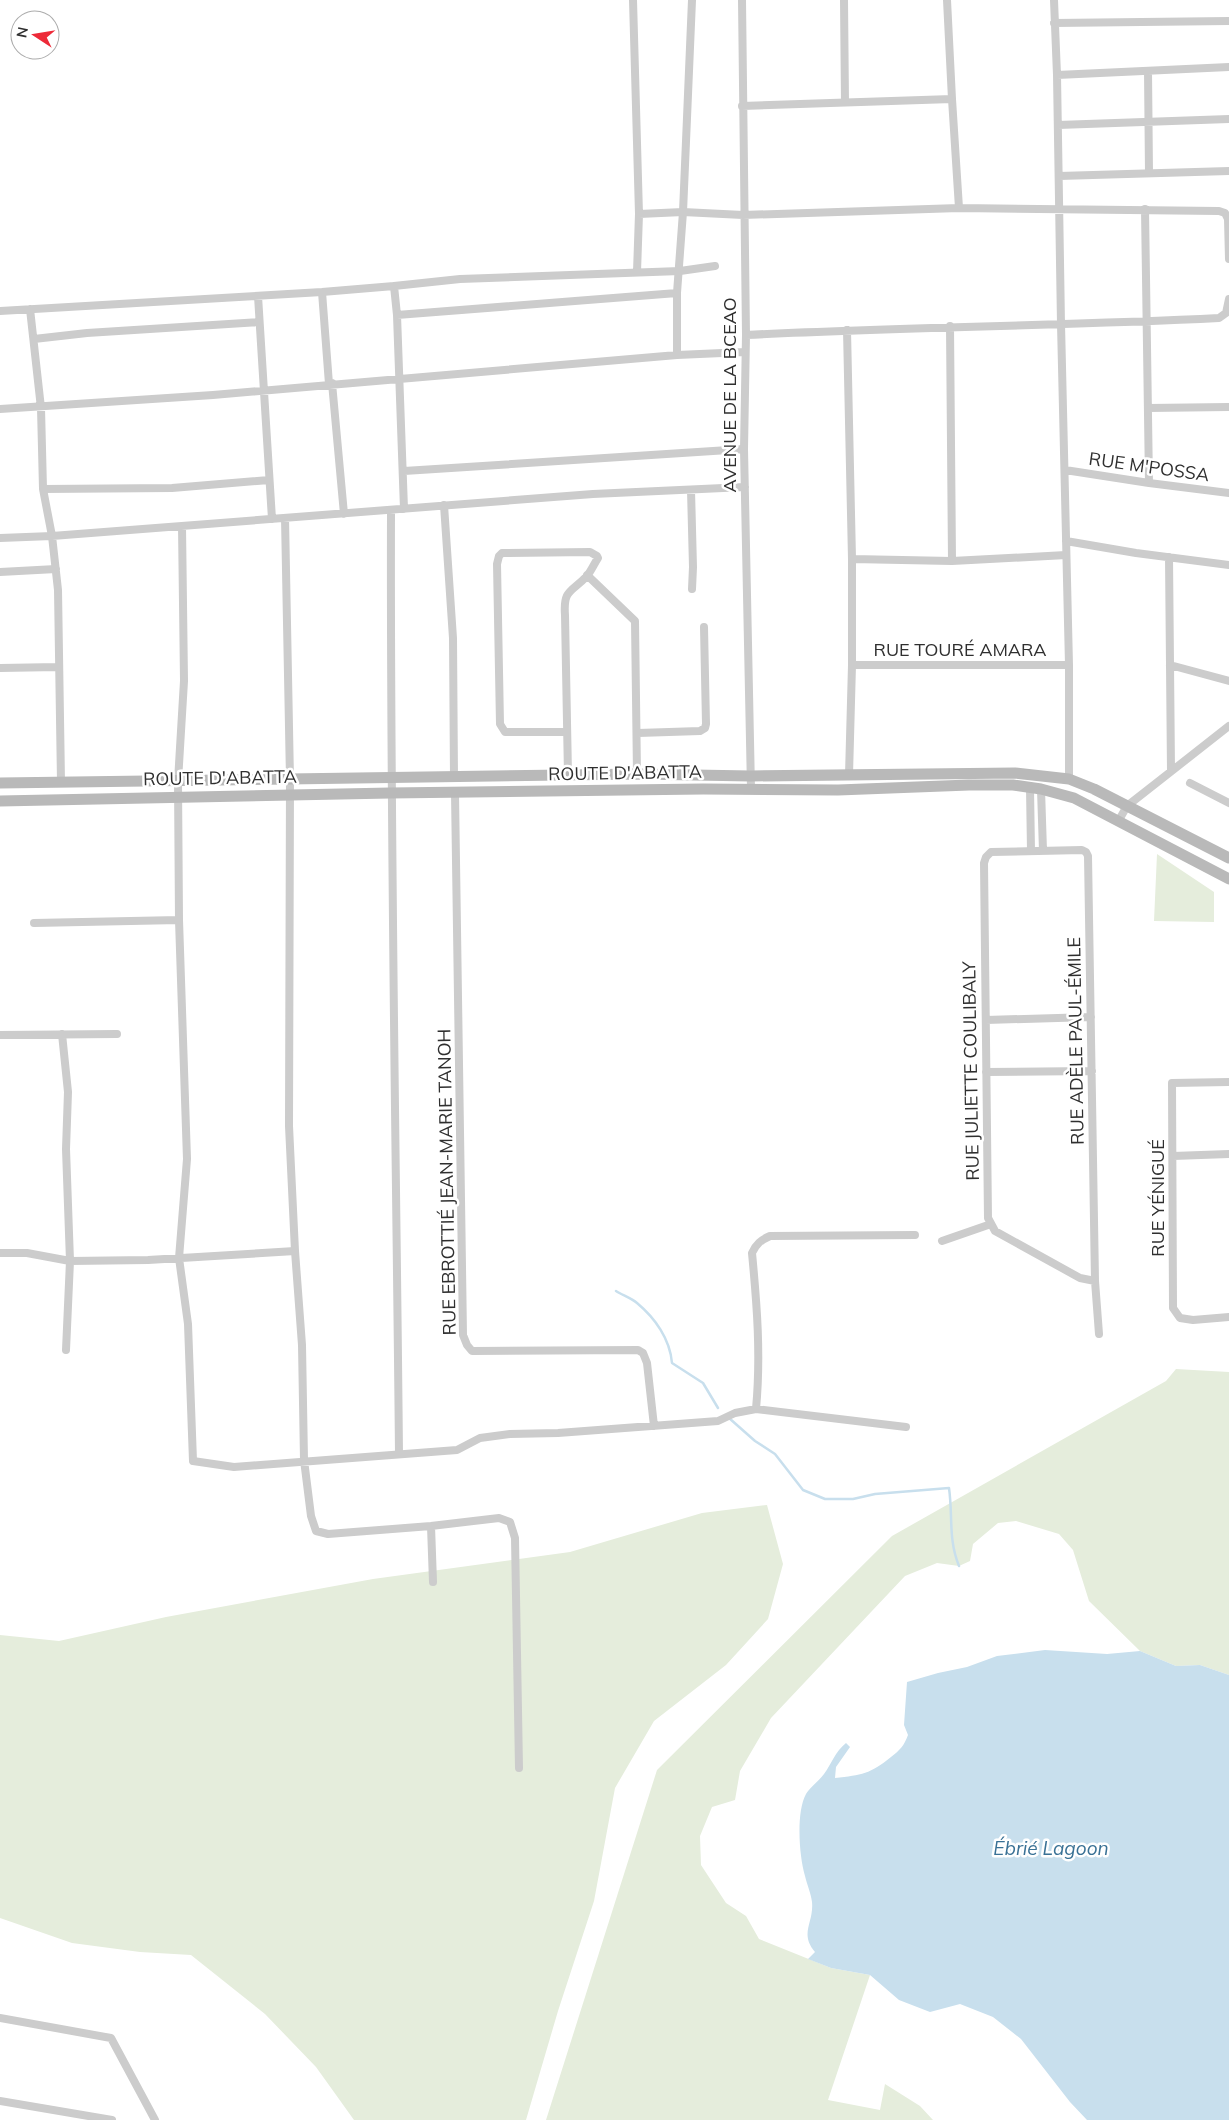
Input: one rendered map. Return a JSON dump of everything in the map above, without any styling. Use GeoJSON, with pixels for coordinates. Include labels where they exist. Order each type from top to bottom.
{"type":"FeatureCollection","features":[{"type":"Feature","properties":{"kind":"street"},"geometry":{"type":"LineString","coordinates":[[633,0],[639,214],[637,272]]}},
{"type":"Feature","properties":{"kind":"street"},"geometry":{"type":"LineString","coordinates":[[676,355],[677,293],[680,271],[692,0]]}},
{"type":"Feature","properties":{"kind":"street","name":"AVENUE DE LA BCEAO"},"geometry":{"type":"LineString","coordinates":[[742,0],[743,215],[746,335],[744,448],[751,789]]}},
{"type":"Feature","properties":{"kind":"street"},"geometry":{"type":"LineString","coordinates":[[844,0],[845,102]]}},
{"type":"Feature","properties":{"kind":"street"},"geometry":{"type":"LineString","coordinates":[[947,0],[959,208]]}},
{"type":"Feature","properties":{"kind":"street"},"geometry":{"type":"LineString","coordinates":[[1054,0],[1058,75],[1061,324],[1069,665],[1069,779]]}},
{"type":"Feature","properties":{"kind":"street"},"geometry":{"type":"LineString","coordinates":[[1054,23],[1229,20]]}},
{"type":"Feature","properties":{"kind":"street"},"geometry":{"type":"LineString","coordinates":[[1058,75],[1229,67]]}},
{"type":"Feature","properties":{"kind":"street"},"geometry":{"type":"LineString","coordinates":[[1148,71],[1149,174]]}},
{"type":"Feature","properties":{"kind":"street"},"geometry":{"type":"LineString","coordinates":[[742,106],[952,99]]}},
{"type":"Feature","properties":{"kind":"street"},"geometry":{"type":"LineString","coordinates":[[1058,125],[1149,123],[1229,118]]}},
{"type":"Feature","properties":{"kind":"street"},"geometry":{"type":"LineString","coordinates":[[1059,176],[1229,171]]}},
{"type":"Feature","properties":{"kind":"street"},"geometry":{"type":"LineString","coordinates":[[639,214],[683,212],[743,215],[959,208],[1219,211],[1225,214],[1228,219],[1229,259]]}},
{"type":"Feature","properties":{"kind":"street"},"geometry":{"type":"LineString","coordinates":[[1145,209],[1149,483]]}},
{"type":"Feature","properties":{"kind":"street"},"geometry":{"type":"LineString","coordinates":[[0,311],[322,292],[460,279],[680,271],[715,266]]}},
{"type":"Feature","properties":{"kind":"street"},"geometry":{"type":"LineString","coordinates":[[394,286],[400,378],[404,509]]}},
{"type":"Feature","properties":{"kind":"street"},"geometry":{"type":"LineString","coordinates":[[322,292],[344,514]]}},
{"type":"Feature","properties":{"kind":"street"},"geometry":{"type":"LineString","coordinates":[[397,314],[677,293]]}},
{"type":"Feature","properties":{"kind":"street"},"geometry":{"type":"LineString","coordinates":[[258,296],[272,519]]}},
{"type":"Feature","properties":{"kind":"street"},"geometry":{"type":"LineString","coordinates":[[746,335],[950,326],[1147,322],[1219,318],[1226,313],[1229,299]]}},
{"type":"Feature","properties":{"kind":"street"},"geometry":{"type":"LineString","coordinates":[[30,309],[41,408],[43,489],[56,569],[61,782]]}},
{"type":"Feature","properties":{"kind":"street"},"geometry":{"type":"LineString","coordinates":[[34,339],[87,333],[259,322]]}},
{"type":"Feature","properties":{"kind":"street"},"geometry":{"type":"LineString","coordinates":[[950,326],[952,560]]}},
{"type":"Feature","properties":{"kind":"street"},"geometry":{"type":"LineString","coordinates":[[847,330],[852,559],[849,775]]}},
{"type":"Feature","properties":{"kind":"street"},"geometry":{"type":"LineString","coordinates":[[0,410],[676,355],[745,352]]}},
{"type":"Feature","properties":{"kind":"street"},"geometry":{"type":"LineString","coordinates":[[1148,408],[1229,407]]}},
{"type":"Feature","properties":{"kind":"street"},"geometry":{"type":"LineString","coordinates":[[404,472],[744,448]]}},
{"type":"Feature","properties":{"kind":"street","name":"RUE M'POSSA"},"geometry":{"type":"LineString","coordinates":[[1065,470],[1229,493]]}},
{"type":"Feature","properties":{"kind":"street"},"geometry":{"type":"LineString","coordinates":[[43,489],[172,488],[269,480]]}},
{"type":"Feature","properties":{"kind":"street"},"geometry":{"type":"LineString","coordinates":[[0,538],[52,536],[593,494],[745,488]]}},
{"type":"Feature","properties":{"kind":"street"},"geometry":{"type":"LineString","coordinates":[[690,490],[692,589]]}},
{"type":"Feature","properties":{"kind":"street"},"geometry":{"type":"LineString","coordinates":[[444,505],[453,638],[454,778]]}},
{"type":"Feature","properties":{"kind":"street"},"geometry":{"type":"LineString","coordinates":[[391,510],[390,793],[395,1030],[399,1454]]}},
{"type":"Feature","properties":{"kind":"street"},"geometry":{"type":"LineString","coordinates":[[285,518],[290,779],[289,1126],[302,1345],[304,1460],[311,1516],[316,1531],[328,1534],[431,1526],[500,1518],[510,1522],[515,1538],[519,1768]]}},
{"type":"Feature","properties":{"kind":"street"},"geometry":{"type":"LineString","coordinates":[[182,526],[184,680],[178,796],[179,920],[187,1159],[179,1258],[188,1324],[193,1462],[234,1467],[304,1460],[457,1450],[480,1438],[510,1434],[558,1433],[718,1421],[735,1413],[756,1409],[906,1427]]}},
{"type":"Feature","properties":{"kind":"street"},"geometry":{"type":"LineString","coordinates":[[1066,541],[1136,553],[1229,565]]}},
{"type":"Feature","properties":{"kind":"street"},"geometry":{"type":"LineString","coordinates":[[567,732],[505,732],[502,730],[500,724],[497,564],[502,553],[593,553],[598,558],[587,575],[570,590],[564,603],[567,732],[568,775]]}},
{"type":"Feature","properties":{"kind":"street"},"geometry":{"type":"LineString","coordinates":[[852,559],[952,560],[1066,555]]}},
{"type":"Feature","properties":{"kind":"street"},"geometry":{"type":"LineString","coordinates":[[1169,556],[1171,771]]}},
{"type":"Feature","properties":{"kind":"street"},"geometry":{"type":"LineString","coordinates":[[0,572],[56,569]]}},
{"type":"Feature","properties":{"kind":"street"},"geometry":{"type":"LineString","coordinates":[[587,575],[635,621],[638,733],[637,774]]}},
{"type":"Feature","properties":{"kind":"street"},"geometry":{"type":"LineString","coordinates":[[638,733],[700,730],[705,728],[704,627]]}},
{"type":"Feature","properties":{"kind":"street","name":"RUE TOURÉ AMARA"},"geometry":{"type":"LineString","coordinates":[[852,665],[1069,665]]}},
{"type":"Feature","properties":{"kind":"street"},"geometry":{"type":"LineString","coordinates":[[1170,665],[1229,679]]}},
{"type":"Feature","properties":{"kind":"street"},"geometry":{"type":"LineString","coordinates":[[0,668],[58,667]]}},
{"type":"Feature","properties":{"kind":"street"},"geometry":{"type":"LineString","coordinates":[[1119,820],[1127,806],[1229,726]]}},
{"type":"Feature","properties":{"kind":"street","name":"ROUTE D'ABATTA"},"geometry":{"type":"LineString","coordinates":[[0,783],[637,774],[751,776],[982,772],[1033,774],[1069,779],[1229,858]]}},
{"type":"Feature","properties":{"kind":"street"},"geometry":{"type":"LineString","coordinates":[[1190,782],[1229,803]]}},
{"type":"Feature","properties":{"kind":"street","name":"ROUTE D'ABATTA"},"geometry":{"type":"LineString","coordinates":[[0,801],[390,793],[751,789],[838,790],[968,785],[1036,788],[1074,798],[1229,879]]}},
{"type":"Feature","properties":{"kind":"street"},"geometry":{"type":"LineString","coordinates":[[1036,788],[1043,851]]}},
{"type":"Feature","properties":{"kind":"street"},"geometry":{"type":"LineString","coordinates":[[1031,851],[1036,788]]}},
{"type":"Feature","properties":{"kind":"street","name":"RUE EBROTTIÉ JEAN-MARIE TANOH"},"geometry":{"type":"LineString","coordinates":[[455,793],[463,1335],[472,1351],[638,1350],[643,1353],[647,1362],[654,1426]]}},
{"type":"Feature","properties":{"kind":"street","name":"RUE ADÈLE PAUL-ÉMILE"},"geometry":{"type":"LineString","coordinates":[[1043,851],[1082,850],[1088,856],[1095,1281],[1099,1334]]}},
{"type":"Feature","properties":{"kind":"street","name":"RUE JULIETTE COULIBALY"},"geometry":{"type":"LineString","coordinates":[[991,1224],[988,1218],[986,1072],[986,857],[991,852],[1043,851]]}},
{"type":"Feature","properties":{"kind":"street"},"geometry":{"type":"LineString","coordinates":[[34,924],[179,920]]}},
{"type":"Feature","properties":{"kind":"street"},"geometry":{"type":"LineString","coordinates":[[986,1020],[1091,1017]]}},
{"type":"Feature","properties":{"kind":"street"},"geometry":{"type":"LineString","coordinates":[[62,1034],[68,1092],[66,1150],[70,1262],[66,1350]]}},
{"type":"Feature","properties":{"kind":"street"},"geometry":{"type":"LineString","coordinates":[[0,1035],[117,1034]]}},
{"type":"Feature","properties":{"kind":"street"},"geometry":{"type":"LineString","coordinates":[[986,1072],[1092,1071]]}},
{"type":"Feature","properties":{"kind":"street","name":"RUE YÉNIGUÉ"},"geometry":{"type":"LineString","coordinates":[[1229,1082],[1172,1083],[1174,1308],[1180,1318],[1193,1320],[1229,1317]]}},
{"type":"Feature","properties":{"kind":"street"},"geometry":{"type":"LineString","coordinates":[[1173,1156],[1229,1154]]}},
{"type":"Feature","properties":{"kind":"street"},"geometry":{"type":"LineString","coordinates":[[942,1241],[991,1224],[995,1230],[1080,1278],[1095,1281]]}},
{"type":"Feature","properties":{"kind":"street"},"geometry":{"type":"LineString","coordinates":[[756,1409],[760,1373],[752,1252],[755,1246],[770,1236],[915,1235]]}},
{"type":"Feature","properties":{"kind":"street"},"geometry":{"type":"LineString","coordinates":[[0,1253],[27,1253],[70,1262],[295,1251]]}},
{"type":"Feature","properties":{"kind":"street"},"geometry":{"type":"LineString","coordinates":[[431,1526],[433,1582]]}},
{"type":"Feature","properties":{"kind":"street"},"geometry":{"type":"LineString","coordinates":[[0,2018],[111,2038],[155,2120]]}},
{"type":"Feature","properties":{"kind":"street"},"geometry":{"type":"LineString","coordinates":[[0,2101],[112,2120]]}},
{"type":"Feature","properties":{"kind":"green space"},"geometry":{"type":"Polygon","coordinates":[[[1157,854],[1214,892],[1214,922],[1154,921],[1157,854]]]}},
{"type":"Feature","properties":{"kind":"green space"},"geometry":{"type":"Polygon","coordinates":[[[1176,1369],[1229,1372],[1229,1675],[1200,1665],[1176,1666],[1140,1651],[1089,1601],[1073,1550],[1059,1534],[1016,1521],[998,1523],[973,1544],[970,1561],[959,1566],[937,1563],[905,1576],[771,1718],[740,1771],[735,1800],[712,1807],[700,1836],[701,1865],[726,1903],[746,1916],[759,1939],[831,1968],[870,1975],[828,2100],[880,2110],[885,2084],[920,2106],[933,2120],[546,2120],[657,1770],[892,1536],[1166,1381],[1176,1369]]]}},
{"type":"Feature","properties":{"kind":"green space"},"geometry":{"type":"Polygon","coordinates":[[[767,1505],[783,1564],[768,1619],[726,1665],[654,1721],[615,1788],[594,1901],[558,2011],[526,2120],[354,2120],[316,2067],[265,2014],[191,1955],[140,1952],[72,1943],[0,1918],[0,1635],[59,1641],[166,1617],[373,1579],[570,1552],[702,1513],[767,1505]]]}},
{"type":"Feature","properties":{"kind":"water","name":"Ébrié Lagoon"},"geometry":{"type":"Polygon","coordinates":[[[1045,1650],[1107,1654],[1140,1651],[1176,1666],[1200,1665],[1229,1675],[1229,2120],[1087,2120],[1070,2102],[1021,2039],[993,2017],[960,2004],[930,2012],[899,2000],[870,1975],[831,1968],[808,1959],[815,1952],[808,1939],[812,1902],[801,1857],[801,1812],[806,1794],[824,1774],[839,1750],[846,1743],[850,1747],[836,1767],[835,1778],[859,1775],[871,1770],[884,1763],[897,1752],[908,1735],[904,1725],[907,1682],[967,1667],[997,1656],[1045,1650]]]}},
{"type":"Feature","properties":{"kind":"waterway"},"geometry":{"type":"LineString","coordinates":[[616,1291],[635,1301],[650,1315],[665,1337],[672,1363],[703,1383],[718,1408]]}},
{"type":"Feature","properties":{"kind":"waterway"},"geometry":{"type":"LineString","coordinates":[[729,1418],[755,1441],[775,1454],[803,1490],[825,1499],[853,1499],[875,1494],[949,1488],[953,1546],[959,1566]]}}]}
